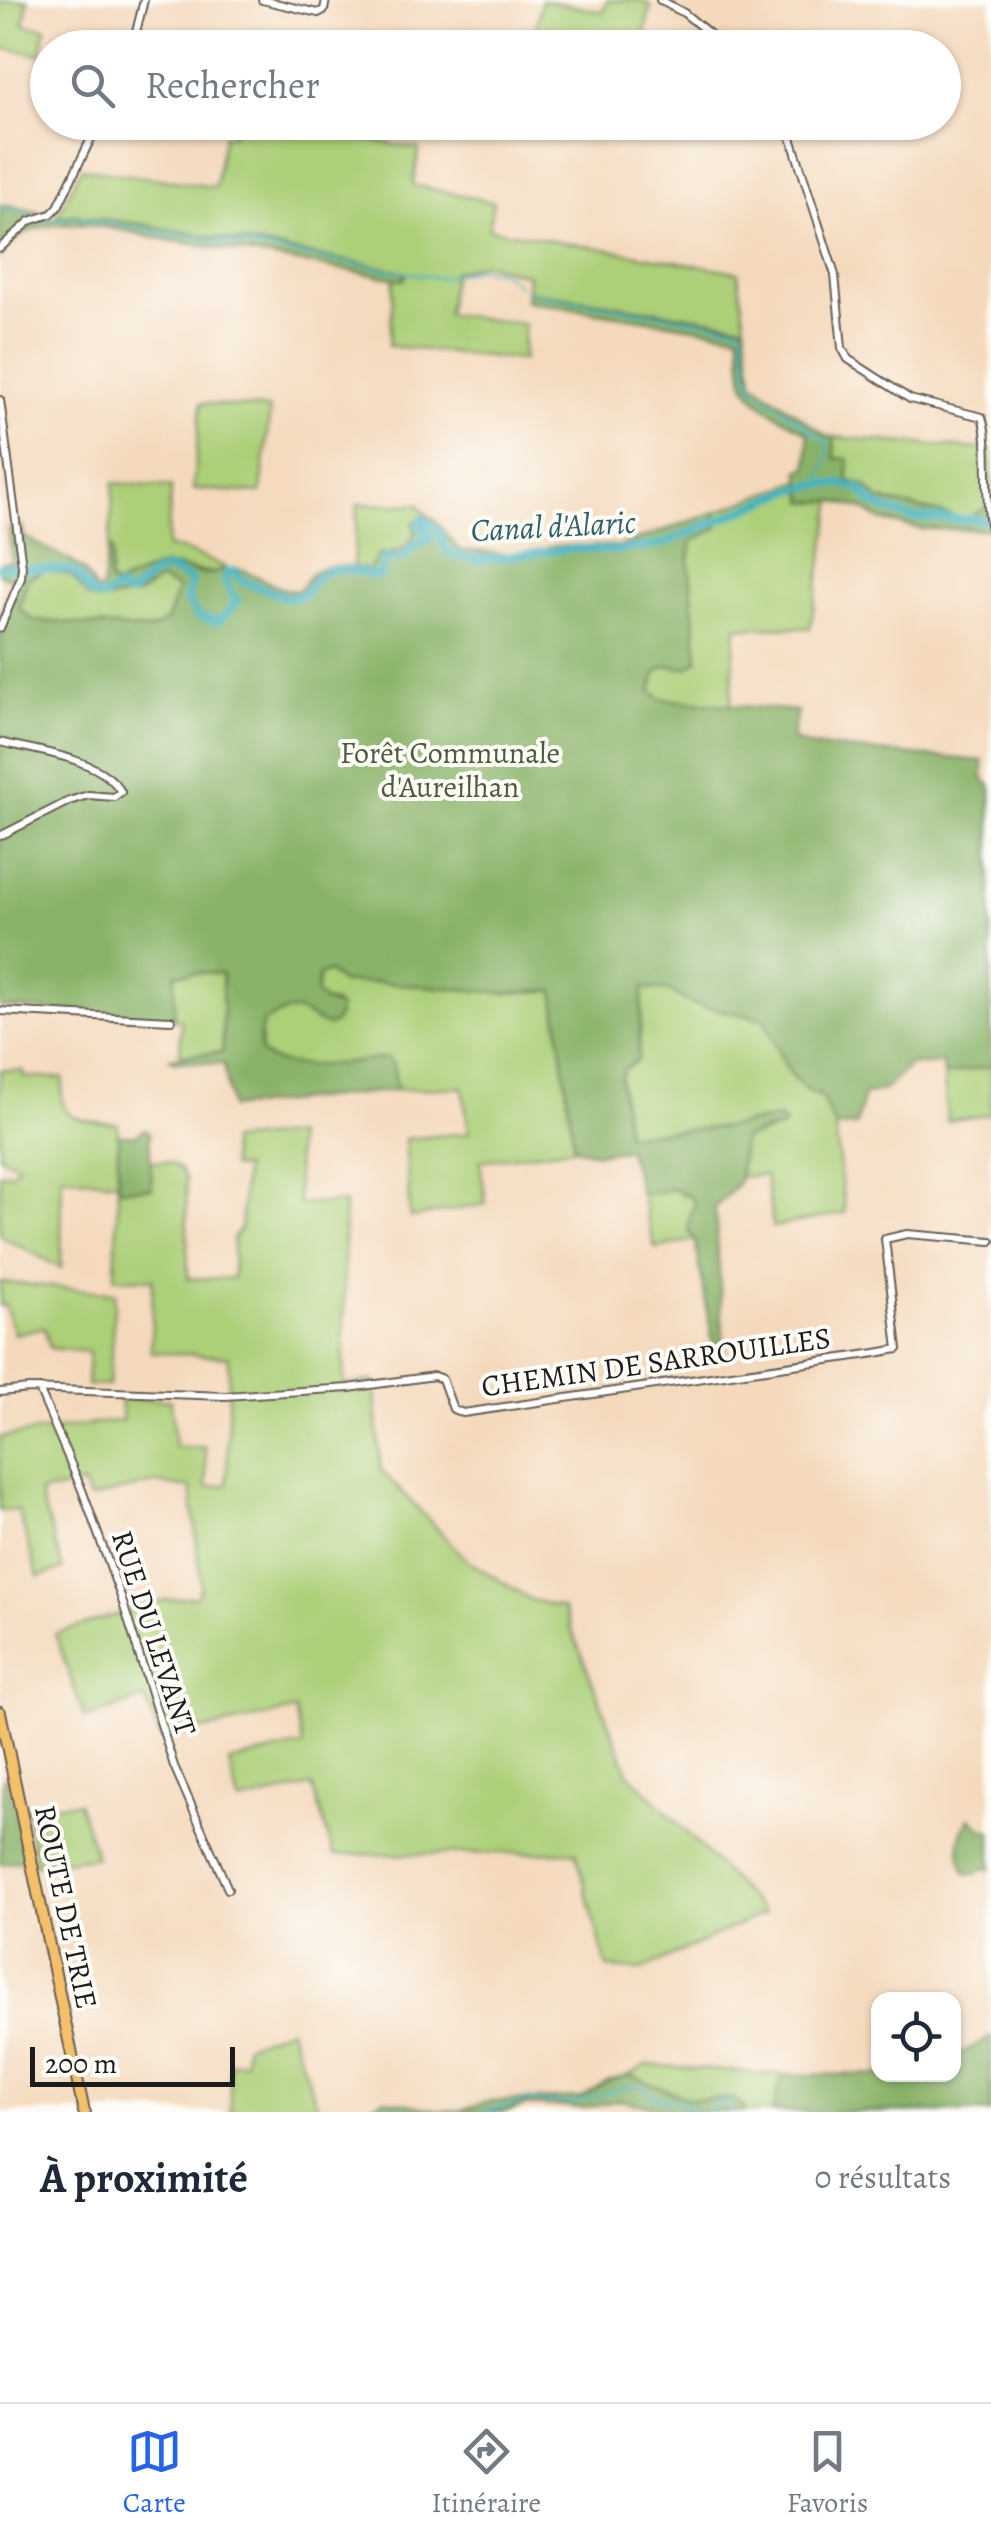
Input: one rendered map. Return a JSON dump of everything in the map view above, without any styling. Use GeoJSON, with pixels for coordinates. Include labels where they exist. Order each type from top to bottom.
{"type":"FeatureCollection","features":[{"type":"Feature","properties":{"kind":"main road","name":"ROUTE DE TRIE"},"geometry":{"type":"LineString","coordinates":[[0,1712],[84,2112]]}},
{"type":"Feature","properties":{"kind":"street"},"geometry":{"type":"LineString","coordinates":[[136,30],[144,0]]}},
{"type":"Feature","properties":{"kind":"street"},"geometry":{"type":"LineString","coordinates":[[262,0],[318,13],[324,10],[326,0]]}},
{"type":"Feature","properties":{"kind":"street"},"geometry":{"type":"LineString","coordinates":[[660,0],[705,30]]}},
{"type":"Feature","properties":{"kind":"street"},"geometry":{"type":"LineString","coordinates":[[0,248],[30,220],[58,208],[90,140]]}},
{"type":"Feature","properties":{"kind":"street"},"geometry":{"type":"LineString","coordinates":[[792,140],[835,275],[842,348],[854,366],[910,399],[982,418],[989,432],[990,528]]}},
{"type":"Feature","properties":{"kind":"street"},"geometry":{"type":"LineString","coordinates":[[0,400],[22,566],[0,628]]}},
{"type":"Feature","properties":{"kind":"street"},"geometry":{"type":"LineString","coordinates":[[0,742],[68,758],[105,774],[121,792],[114,797],[88,795],[69,800],[0,836]]}},
{"type":"Feature","properties":{"kind":"street"},"geometry":{"type":"LineString","coordinates":[[0,1012],[171,1020]]}},
{"type":"Feature","properties":{"kind":"street","name":"CHEMIN DE SARROUILLES"},"geometry":{"type":"LineString","coordinates":[[38,1389],[226,1396],[349,1388],[434,1376],[442,1378],[453,1409],[463,1413],[898,1349],[886,1239],[907,1234],[991,1241]]}},
{"type":"Feature","properties":{"kind":"street"},"geometry":{"type":"LineString","coordinates":[[0,1392],[38,1389]]}},
{"type":"Feature","properties":{"kind":"street","name":"RUE DU LEVANT"},"geometry":{"type":"LineString","coordinates":[[38,1389],[82,1490],[121,1597],[174,1766],[228,1889]]}},
{"type":"Feature","properties":{"kind":"green space"},"geometry":{"type":"Polygon","coordinates":[[[0,0],[28,0],[24,25],[46,30],[30,30],[30,53],[0,47],[0,0]]]}},
{"type":"Feature","properties":{"kind":"green space"},"geometry":{"type":"Polygon","coordinates":[[[542,0],[603,12],[608,0],[640,0],[651,6],[646,30],[535,30],[542,0]]]}},
{"type":"Feature","properties":{"kind":"green space"},"geometry":{"type":"Polygon","coordinates":[[[223,140],[371,140],[419,149],[413,185],[493,202],[489,229],[738,272],[745,325],[527,291],[528,275],[484,263],[453,272],[447,314],[524,324],[523,360],[389,346],[394,279],[403,280],[402,271],[140,224],[58,215],[81,168],[215,187],[223,140]]]}},
{"type":"Feature","properties":{"kind":"green space"},"geometry":{"type":"Polygon","coordinates":[[[0,205],[39,212],[43,219],[73,215],[140,224],[402,271],[406,276],[403,280],[91,225],[48,226],[29,232],[0,257],[0,205]]]}},
{"type":"Feature","properties":{"kind":"green space"},"geometry":{"type":"Polygon","coordinates":[[[527,291],[745,325],[753,382],[828,437],[834,437],[835,458],[849,459],[848,480],[866,486],[879,500],[968,519],[991,504],[991,529],[922,529],[880,520],[862,508],[833,501],[806,502],[799,471],[808,467],[808,433],[772,412],[749,391],[743,377],[739,334],[526,301],[527,291]]]}},
{"type":"Feature","properties":{"kind":"green space"},"geometry":{"type":"Polygon","coordinates":[[[201,403],[270,409],[261,493],[193,489],[201,403]]]}},
{"type":"Feature","properties":{"kind":"green space"},"geometry":{"type":"Polygon","coordinates":[[[834,437],[991,450],[991,504],[969,519],[879,500],[866,486],[847,480],[835,459],[834,437]]]}},
{"type":"Feature","properties":{"kind":"green space"},"geometry":{"type":"Polygon","coordinates":[[[799,481],[806,502],[833,501],[810,628],[736,627],[731,706],[661,699],[651,691],[656,673],[666,666],[687,668],[698,660],[689,560],[692,541],[718,528],[716,512],[799,481]]]}},
{"type":"Feature","properties":{"kind":"green space"},"geometry":{"type":"Polygon","coordinates":[[[114,483],[171,487],[167,548],[181,549],[225,567],[215,573],[162,566],[114,586],[109,581],[109,548],[114,483]]]}},
{"type":"Feature","properties":{"kind":"green space"},"geometry":{"type":"Polygon","coordinates":[[[358,504],[419,505],[427,515],[420,517],[413,538],[404,548],[384,554],[369,570],[353,567],[358,504]]]}},
{"type":"Feature","properties":{"kind":"green space","name":"Forêt Communale d'Aureilhan"},"geometry":{"type":"Polygon","coordinates":[[[716,512],[718,528],[692,541],[689,560],[698,660],[687,668],[666,666],[656,673],[651,691],[661,699],[797,711],[792,739],[809,746],[983,761],[983,779],[991,786],[991,1066],[944,1075],[942,1063],[909,1065],[886,1089],[864,1095],[856,1126],[835,1127],[821,1096],[810,1092],[793,1076],[764,1019],[692,1004],[670,991],[643,988],[638,1060],[624,1069],[620,1078],[626,1134],[726,1127],[779,1118],[785,1123],[781,1128],[743,1139],[738,1183],[715,1208],[724,1351],[716,1355],[695,1240],[689,1232],[689,1218],[695,1205],[691,1197],[672,1189],[641,1195],[628,1150],[596,1153],[574,1148],[554,990],[506,993],[377,982],[342,983],[328,972],[319,975],[316,993],[323,1001],[339,1007],[335,1022],[327,1026],[296,1011],[275,1016],[263,1022],[261,1053],[272,1060],[303,1065],[387,1058],[393,1064],[397,1090],[231,1108],[224,1064],[170,1058],[223,1052],[222,974],[175,974],[174,1019],[0,1007],[0,615],[16,580],[0,575],[0,563],[12,561],[9,529],[22,526],[24,537],[84,571],[96,591],[102,589],[108,548],[112,551],[109,581],[114,586],[167,566],[208,574],[240,570],[297,591],[321,568],[369,570],[378,555],[404,548],[416,534],[413,523],[427,515],[459,550],[517,555],[556,546],[620,546],[716,512]],[[44,571],[28,578],[19,608],[33,620],[151,630],[167,620],[178,589],[160,580],[137,595],[99,601],[88,597],[71,575],[44,571]]]}},
{"type":"Feature","properties":{"kind":"green space"},"geometry":{"type":"Polygon","coordinates":[[[44,571],[72,575],[88,597],[99,601],[137,595],[160,580],[178,589],[167,620],[151,630],[33,620],[19,609],[28,578],[44,571]]]}},
{"type":"Feature","properties":{"kind":"green space"},"geometry":{"type":"Polygon","coordinates":[[[328,972],[342,983],[377,982],[506,993],[554,990],[574,1148],[480,1161],[486,1204],[410,1218],[405,1139],[469,1133],[463,1087],[397,1090],[393,1064],[305,1066],[272,1060],[261,1053],[263,1022],[290,1011],[317,1021],[334,1003],[323,1001],[316,994],[319,975],[328,972]]]}},
{"type":"Feature","properties":{"kind":"green space"},"geometry":{"type":"Polygon","coordinates":[[[175,974],[222,974],[223,1052],[180,1055],[181,1020],[174,1019],[175,974]]]}},
{"type":"Feature","properties":{"kind":"green space"},"geometry":{"type":"Polygon","coordinates":[[[643,988],[670,991],[692,1004],[764,1019],[793,1076],[810,1092],[821,1096],[835,1127],[845,1213],[773,1227],[765,1175],[740,1177],[743,1139],[781,1128],[779,1118],[726,1127],[626,1134],[620,1078],[624,1069],[638,1060],[643,988]]]}},
{"type":"Feature","properties":{"kind":"green space"},"geometry":{"type":"Polygon","coordinates":[[[991,1066],[991,1114],[947,1121],[944,1075],[991,1066]]]}},
{"type":"Feature","properties":{"kind":"green space"},"geometry":{"type":"Polygon","coordinates":[[[0,1070],[24,1071],[24,1077],[63,1078],[66,1111],[87,1121],[118,1124],[118,1182],[62,1176],[61,1268],[0,1236],[0,1173],[11,1173],[19,1164],[0,1157],[0,1070]]]}},
{"type":"Feature","properties":{"kind":"green space"},"geometry":{"type":"Polygon","coordinates":[[[144,1129],[149,1132],[152,1188],[118,1189],[118,1135],[137,1135],[144,1129]]]}},
{"type":"Feature","properties":{"kind":"green space"},"geometry":{"type":"Polygon","coordinates":[[[295,1135],[298,1204],[344,1203],[344,1385],[374,1381],[381,1470],[468,1561],[532,1600],[563,1608],[628,1772],[764,1913],[642,1970],[607,1968],[576,1852],[334,1855],[312,1786],[239,1803],[229,1762],[303,1745],[295,1710],[161,1739],[145,1698],[85,1719],[55,1634],[164,1600],[197,1596],[201,1584],[191,1488],[154,1483],[89,1499],[83,1485],[39,1493],[63,1569],[38,1577],[18,1510],[0,1511],[0,1437],[123,1420],[120,1399],[171,1400],[175,1447],[205,1447],[207,1487],[227,1485],[229,1357],[151,1352],[153,1279],[115,1278],[118,1189],[152,1188],[150,1161],[175,1166],[186,1179],[188,1279],[233,1278],[233,1238],[241,1228],[244,1168],[231,1167],[230,1141],[295,1135]]]}},
{"type":"Feature","properties":{"kind":"green space"},"geometry":{"type":"Polygon","coordinates":[[[672,1189],[691,1197],[695,1205],[689,1218],[695,1240],[655,1248],[641,1195],[672,1189]]]}},
{"type":"Feature","properties":{"kind":"green space"},"geometry":{"type":"Polygon","coordinates":[[[0,1282],[115,1293],[109,1386],[87,1385],[89,1352],[50,1348],[44,1327],[14,1334],[5,1305],[0,1306],[0,1282]]]}},
{"type":"Feature","properties":{"kind":"green space"},"geometry":{"type":"Polygon","coordinates":[[[3,1778],[8,1779],[25,1860],[0,1864],[3,1778]]]}},
{"type":"Feature","properties":{"kind":"green space"},"geometry":{"type":"Polygon","coordinates":[[[78,1802],[96,1857],[36,1864],[25,1808],[78,1802]]]}},
{"type":"Feature","properties":{"kind":"green space"},"geometry":{"type":"Polygon","coordinates":[[[970,1818],[982,1829],[991,1831],[991,1870],[986,1868],[975,1874],[966,1873],[960,1851],[970,1818]]]}},
{"type":"Feature","properties":{"kind":"green space"},"geometry":{"type":"Polygon","coordinates":[[[289,2028],[320,2112],[230,2112],[230,2063],[245,2061],[245,2045],[289,2028]]]}},
{"type":"Feature","properties":{"kind":"green space"},"geometry":{"type":"Polygon","coordinates":[[[991,2037],[991,2112],[773,2112],[782,2075],[871,2074],[871,2082],[961,2082],[961,2053],[991,2037]]]}},
{"type":"Feature","properties":{"kind":"green space"},"geometry":{"type":"Polygon","coordinates":[[[646,2065],[782,2075],[773,2112],[744,2112],[744,2107],[732,2099],[689,2099],[629,2075],[646,2065]]]}},
{"type":"Feature","properties":{"kind":"green space"},"geometry":{"type":"Polygon","coordinates":[[[629,2075],[689,2099],[732,2099],[744,2107],[744,2112],[683,2112],[618,2100],[586,2108],[528,2105],[503,2112],[369,2112],[372,2105],[384,2099],[441,2111],[464,2110],[486,2102],[580,2098],[609,2081],[629,2075]]]}},
{"type":"Feature","properties":{"kind":"waterway"},"geometry":{"type":"LineString","coordinates":[[0,208],[30,214]]}},
{"type":"Feature","properties":{"kind":"waterway"},"geometry":{"type":"LineString","coordinates":[[36,222],[71,217],[440,278],[476,269]]}},
{"type":"Feature","properties":{"kind":"waterway"},"geometry":{"type":"LineString","coordinates":[[480,268],[502,272],[520,286]]}},
{"type":"Feature","properties":{"kind":"waterway"},"geometry":{"type":"LineString","coordinates":[[525,292],[742,328],[751,386],[827,442],[828,455],[819,484]]}},
{"type":"Feature","properties":{"kind":"waterway","name":"Canal d'Alaric"},"geometry":{"type":"LineString","coordinates":[[0,567],[71,570],[92,594],[103,598],[118,589],[127,595],[150,577],[170,569],[191,581],[187,600],[198,617],[219,622],[237,601],[225,582],[227,572],[235,571],[240,580],[288,598],[305,594],[313,582],[329,571],[380,576],[384,558],[402,559],[416,544],[431,540],[419,525],[423,519],[441,534],[452,555],[478,560],[577,548],[610,551],[660,545],[789,491],[819,484],[861,489],[872,503],[913,518],[991,520]]}},
{"type":"Feature","properties":{"kind":"waterway"},"geometry":{"type":"LineString","coordinates":[[482,2112],[531,2101],[570,2104],[630,2086],[644,2087],[650,2096],[687,2104],[695,2112]]}},
{"type":"Feature","properties":{"kind":"waterway"},"geometry":{"type":"LineString","coordinates":[[707,2112],[729,2101],[733,2105],[730,2112]]}},
{"type":"Feature","properties":{"kind":"waterway"},"geometry":{"type":"LineString","coordinates":[[374,2112],[378,2105],[421,2112]]}}]}
